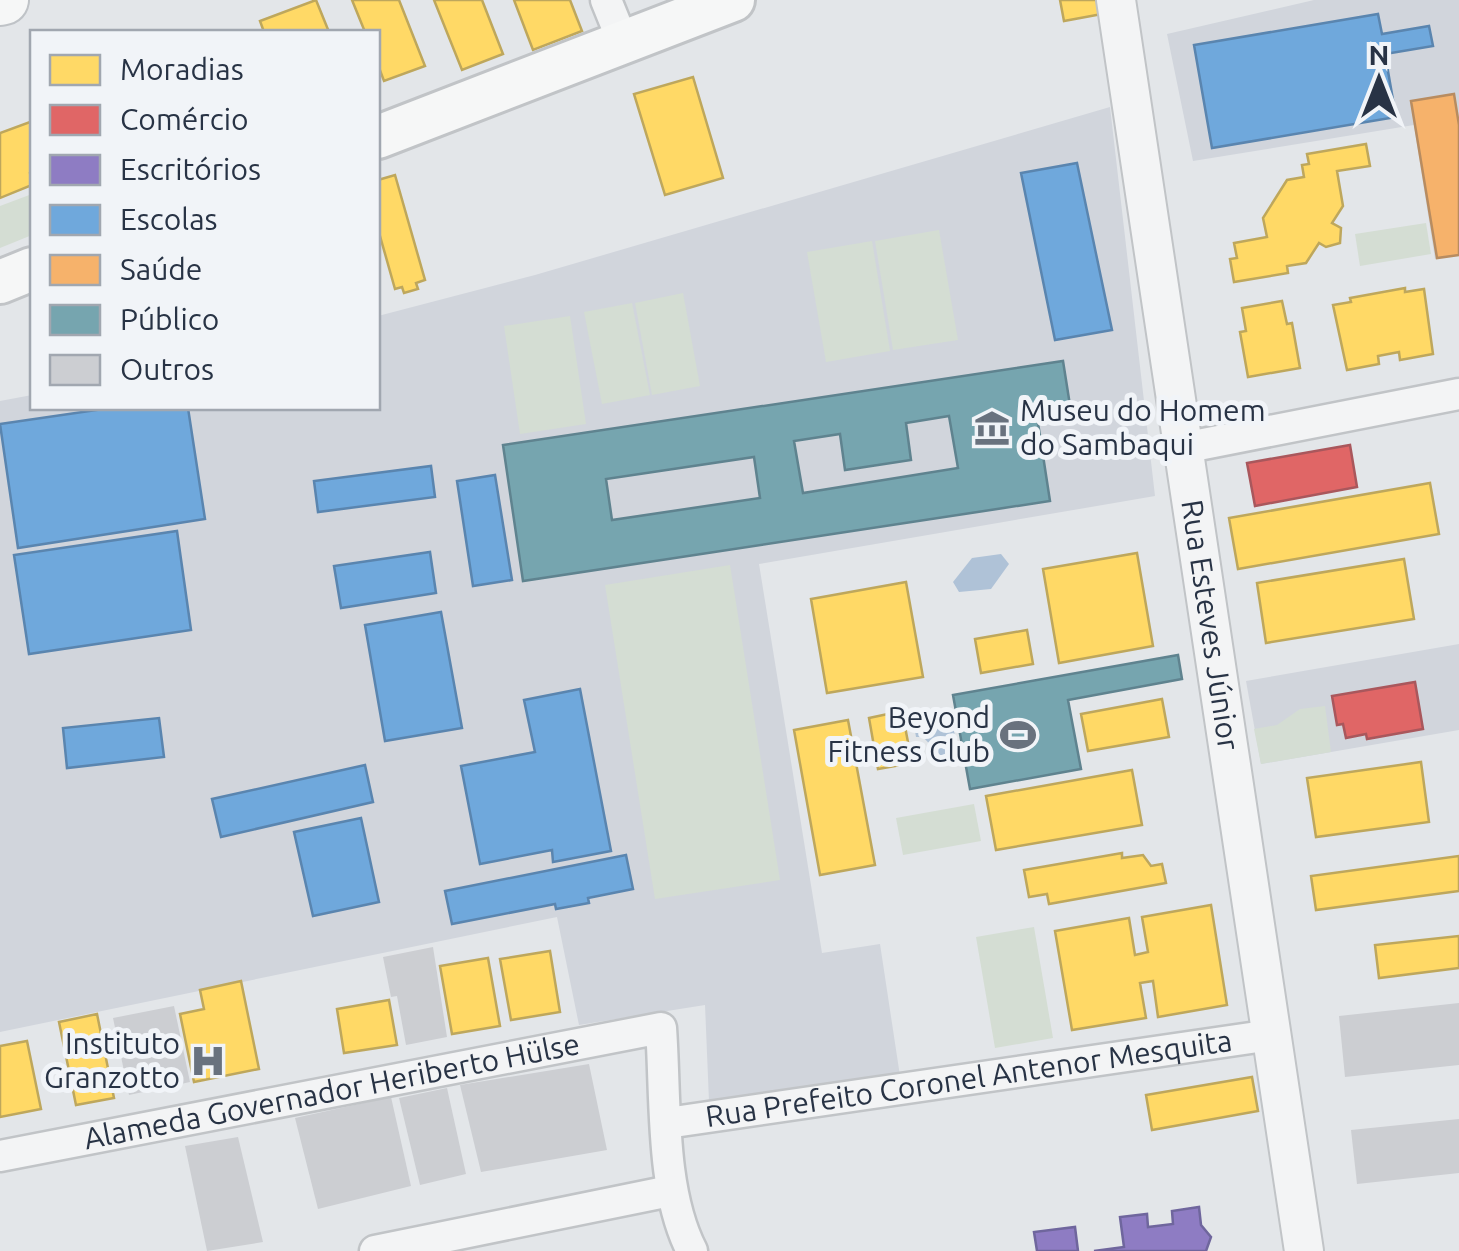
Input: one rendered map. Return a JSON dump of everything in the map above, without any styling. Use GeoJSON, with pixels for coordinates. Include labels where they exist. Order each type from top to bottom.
{"type":"FeatureCollection","features":[{"type":"Feature","properties":{"kind":"main road"},"geometry":{"type":"LineString","coordinates":[[380,135],[732,0]]}},
{"type":"Feature","properties":{"kind":"main road"},"geometry":{"type":"LineString","coordinates":[[0,282],[30,270]]}},
{"type":"Feature","properties":{"kind":"street"},"geometry":{"type":"LineString","coordinates":[[606,0],[623,42]]}},
{"type":"Feature","properties":{"kind":"street","name":"Rua Esteves Júnior"},"geometry":{"type":"LineString","coordinates":[[1116,0],[1304,1251]]}},
{"type":"Feature","properties":{"kind":"street"},"geometry":{"type":"LineString","coordinates":[[1183,448],[1459,394]]}},
{"type":"Feature","properties":{"kind":"street","name":"Alameda Governador Heriberto Hülse"},"geometry":{"type":"LineString","coordinates":[[0,1156],[661,1028],[667,1123]]}},
{"type":"Feature","properties":{"kind":"street","name":"Rua Prefeito Coronel Antenor Mesquita"},"geometry":{"type":"LineString","coordinates":[[667,1123],[1272,1035]]}},
{"type":"Feature","properties":{"kind":"street"},"geometry":{"type":"LineString","coordinates":[[667,1123],[670,1191],[678,1226],[692,1251]]}},
{"type":"Feature","properties":{"kind":"street"},"geometry":{"type":"LineString","coordinates":[[375,1251],[670,1191]]}},
{"type":"Feature","properties":{"kind":"shaded area"},"geometry":{"type":"Polygon","coordinates":[[[1314,0],[1459,0],[1459,255],[1435,259],[1414,125],[1193,161],[1167,34],[1314,0]]]}},
{"type":"Feature","properties":{"kind":"shaded area"},"geometry":{"type":"Polygon","coordinates":[[[1110,107],[1155,496],[759,564],[822,953],[880,944],[900,1076],[709,1101],[705,1005],[579,1025],[557,917],[0,1032],[0,401],[30,395],[30,410],[380,410],[380,315],[535,275],[1110,107]]]}},
{"type":"Feature","properties":{"kind":"shaded area"},"geometry":{"type":"Polygon","coordinates":[[[30,195],[30,236],[0,248],[0,206],[30,195]]]}},
{"type":"Feature","properties":{"kind":"shaded area"},"geometry":{"type":"Polygon","coordinates":[[[1426,223],[1431,254],[1360,266],[1355,234],[1426,223]]]}},
{"type":"Feature","properties":{"kind":"shaded area"},"geometry":{"type":"Polygon","coordinates":[[[939,230],[958,340],[893,350],[875,241],[939,230]]]}},
{"type":"Feature","properties":{"kind":"shaded area"},"geometry":{"type":"Polygon","coordinates":[[[872,241],[890,351],[826,362],[807,252],[872,241]]]}},
{"type":"Feature","properties":{"kind":"shaded area"},"geometry":{"type":"Polygon","coordinates":[[[683,293],[700,386],[652,395],[635,303],[683,293]]]}},
{"type":"Feature","properties":{"kind":"shaded area"},"geometry":{"type":"Polygon","coordinates":[[[632,303],[650,395],[602,404],[584,312],[632,303]]]}},
{"type":"Feature","properties":{"kind":"shaded area"},"geometry":{"type":"Polygon","coordinates":[[[570,316],[586,424],[520,434],[504,326],[570,316]]]}},
{"type":"Feature","properties":{"kind":"shaded area"},"geometry":{"type":"Polygon","coordinates":[[[730,565],[780,880],[655,899],[605,585],[730,565]]]}},
{"type":"Feature","properties":{"kind":"shaded area"},"geometry":{"type":"Polygon","coordinates":[[[1459,644],[1459,730],[1261,764],[1246,681],[1459,644]]]}},
{"type":"Feature","properties":{"kind":"shaded area"},"geometry":{"type":"Polygon","coordinates":[[[1325,706],[1331,752],[1261,764],[1254,729],[1277,725],[1300,709],[1325,706]]]}},
{"type":"Feature","properties":{"kind":"shaded area"},"geometry":{"type":"Polygon","coordinates":[[[974,804],[981,841],[903,855],[896,818],[974,804]]]}},
{"type":"Feature","properties":{"kind":"shaded area"},"geometry":{"type":"Polygon","coordinates":[[[1034,927],[1053,1038],[995,1048],[976,937],[1034,927]]]}},
{"type":"Feature","properties":{"kind":"water"},"geometry":{"type":"Polygon","coordinates":[[[1001,554],[1009,564],[991,589],[959,592],[953,582],[972,558],[1001,554]]]}},
{"type":"Feature","properties":{"kind":"water"},"geometry":{"type":"Polygon","coordinates":[[[952,719],[958,754],[942,757],[923,737],[916,737],[914,725],[952,719]]]}},
{"type":"Feature","properties":{"kind":"building: Moradias"},"geometry":{"type":"Polygon","coordinates":[[[316,0],[328,30],[263,30],[260,21],[316,0]]]}},
{"type":"Feature","properties":{"kind":"building: Moradias"},"geometry":{"type":"Polygon","coordinates":[[[352,0],[399,0],[425,66],[384,81],[380,70],[380,30],[364,30],[352,0]]]}},
{"type":"Feature","properties":{"kind":"building: Moradias"},"geometry":{"type":"Polygon","coordinates":[[[434,0],[482,0],[503,54],[462,70],[434,0]]]}},
{"type":"Feature","properties":{"kind":"building: Moradias"},"geometry":{"type":"Polygon","coordinates":[[[514,0],[570,0],[582,31],[533,50],[514,0]]]}},
{"type":"Feature","properties":{"kind":"building: Moradias"},"geometry":{"type":"Polygon","coordinates":[[[1060,0],[1100,0],[1102,14],[1064,21],[1060,0]]]}},
{"type":"Feature","properties":{"kind":"building: Moradias"},"geometry":{"type":"Polygon","coordinates":[[[693,77],[723,178],[665,195],[634,94],[693,77]]]}},
{"type":"Feature","properties":{"kind":"building: Moradias"},"geometry":{"type":"Polygon","coordinates":[[[30,123],[30,186],[0,198],[0,133],[30,123]]]}},
{"type":"Feature","properties":{"kind":"building: Moradias"},"geometry":{"type":"Polygon","coordinates":[[[1366,144],[1370,166],[1337,171],[1343,206],[1332,223],[1341,228],[1340,243],[1326,247],[1319,243],[1306,263],[1287,266],[1288,273],[1234,282],[1230,259],[1237,258],[1234,243],[1267,237],[1263,218],[1287,180],[1304,177],[1302,165],[1309,164],[1307,154],[1366,144]]]}},
{"type":"Feature","properties":{"kind":"building: Moradias"},"geometry":{"type":"Polygon","coordinates":[[[395,175],[425,280],[416,283],[418,289],[404,293],[402,287],[395,289],[380,236],[380,179],[395,175]]]}},
{"type":"Feature","properties":{"kind":"building: Moradias"},"geometry":{"type":"Polygon","coordinates":[[[1405,288],[1405,292],[1424,289],[1433,354],[1400,360],[1399,352],[1378,356],[1379,364],[1347,370],[1333,305],[1405,288]]]}},
{"type":"Feature","properties":{"kind":"building: Moradias"},"geometry":{"type":"Polygon","coordinates":[[[1282,301],[1287,324],[1292,323],[1300,368],[1248,377],[1240,332],[1246,331],[1242,308],[1282,301]]]}},
{"type":"Feature","properties":{"kind":"building: Moradias"},"geometry":{"type":"Polygon","coordinates":[[[1430,483],[1439,534],[1238,569],[1229,518],[1430,483]]]}},
{"type":"Feature","properties":{"kind":"building: Moradias"},"geometry":{"type":"Polygon","coordinates":[[[1137,553],[1153,646],[1059,663],[1043,569],[1137,553]]]}},
{"type":"Feature","properties":{"kind":"building: Moradias"},"geometry":{"type":"Polygon","coordinates":[[[1404,559],[1414,619],[1266,643],[1257,583],[1404,559]]]}},
{"type":"Feature","properties":{"kind":"building: Moradias"},"geometry":{"type":"Polygon","coordinates":[[[906,582],[923,677],[827,693],[811,599],[906,582]]]}},
{"type":"Feature","properties":{"kind":"building: Moradias"},"geometry":{"type":"Polygon","coordinates":[[[1027,630],[1033,664],[981,673],[975,639],[1027,630]]]}},
{"type":"Feature","properties":{"kind":"building: Moradias"},"geometry":{"type":"Polygon","coordinates":[[[1162,699],[1169,737],[1088,751],[1081,714],[1162,699]]]}},
{"type":"Feature","properties":{"kind":"building: Moradias"},"geometry":{"type":"Polygon","coordinates":[[[902,711],[912,763],[878,769],[869,718],[902,711]]]}},
{"type":"Feature","properties":{"kind":"building: Moradias"},"geometry":{"type":"Polygon","coordinates":[[[848,720],[875,865],[820,875],[794,730],[848,720]]]}},
{"type":"Feature","properties":{"kind":"building: Moradias"},"geometry":{"type":"Polygon","coordinates":[[[1421,762],[1429,822],[1316,837],[1307,778],[1421,762]]]}},
{"type":"Feature","properties":{"kind":"building: Moradias"},"geometry":{"type":"Polygon","coordinates":[[[1132,770],[1142,825],[996,850],[986,796],[1132,770]]]}},
{"type":"Feature","properties":{"kind":"building: Moradias"},"geometry":{"type":"Polygon","coordinates":[[[1122,853],[1122,858],[1143,855],[1151,866],[1162,864],[1166,883],[1049,904],[1047,894],[1029,897],[1024,870],[1122,853]]]}},
{"type":"Feature","properties":{"kind":"building: Moradias"},"geometry":{"type":"Polygon","coordinates":[[[1459,856],[1459,891],[1316,910],[1311,876],[1459,856]]]}},
{"type":"Feature","properties":{"kind":"building: Moradias"},"geometry":{"type":"Polygon","coordinates":[[[1211,905],[1227,1005],[1158,1017],[1153,981],[1140,983],[1146,1018],[1072,1030],[1055,931],[1129,918],[1135,955],[1148,952],[1142,917],[1211,905]]]}},
{"type":"Feature","properties":{"kind":"building: Moradias"},"geometry":{"type":"Polygon","coordinates":[[[1459,936],[1459,968],[1379,978],[1375,945],[1459,936]]]}},
{"type":"Feature","properties":{"kind":"building: Moradias"},"geometry":{"type":"Polygon","coordinates":[[[550,951],[560,1012],[511,1020],[500,959],[550,951]]]}},
{"type":"Feature","properties":{"kind":"building: Moradias"},"geometry":{"type":"Polygon","coordinates":[[[488,958],[500,1026],[452,1034],[440,966],[488,958]]]}},
{"type":"Feature","properties":{"kind":"building: Moradias"},"geometry":{"type":"Polygon","coordinates":[[[241,981],[259,1069],[194,1082],[180,1014],[204,1009],[200,990],[241,981]]]}},
{"type":"Feature","properties":{"kind":"building: Moradias"},"geometry":{"type":"Polygon","coordinates":[[[389,1000],[397,1045],[344,1053],[337,1009],[389,1000]]]}},
{"type":"Feature","properties":{"kind":"building: Moradias"},"geometry":{"type":"Polygon","coordinates":[[[97,1014],[114,1098],[76,1105],[59,1022],[97,1014]]]}},
{"type":"Feature","properties":{"kind":"building: Moradias"},"geometry":{"type":"Polygon","coordinates":[[[27,1041],[41,1109],[0,1117],[0,1046],[27,1041]]]}},
{"type":"Feature","properties":{"kind":"building: Moradias"},"geometry":{"type":"Polygon","coordinates":[[[1252,1077],[1258,1111],[1152,1130],[1146,1095],[1252,1077]]]}},
{"type":"Feature","properties":{"kind":"building: Comércio"},"geometry":{"type":"Polygon","coordinates":[[[1350,445],[1357,487],[1255,506],[1247,463],[1350,445]]]}},
{"type":"Feature","properties":{"kind":"building: Comércio"},"geometry":{"type":"Polygon","coordinates":[[[1415,682],[1423,729],[1367,739],[1366,734],[1346,738],[1343,724],[1337,725],[1332,696],[1415,682]]]}},
{"type":"Feature","properties":{"kind":"building: Escritórios"},"geometry":{"type":"Polygon","coordinates":[[[1199,1207],[1201,1225],[1211,1237],[1206,1251],[1094,1251],[1124,1247],[1120,1217],[1147,1214],[1148,1227],[1173,1224],[1172,1211],[1199,1207]]]}},
{"type":"Feature","properties":{"kind":"building: Escritórios"},"geometry":{"type":"Polygon","coordinates":[[[1075,1227],[1078,1251],[1037,1251],[1034,1232],[1075,1227]]]}},
{"type":"Feature","properties":{"kind":"building: Escolas"},"geometry":{"type":"Polygon","coordinates":[[[1378,14],[1382,34],[1429,26],[1433,46],[1385,54],[1396,117],[1212,148],[1194,45],[1378,14]]]}},
{"type":"Feature","properties":{"kind":"building: Escolas"},"geometry":{"type":"Polygon","coordinates":[[[1077,163],[1112,330],[1055,340],[1021,173],[1077,163]]]}},
{"type":"Feature","properties":{"kind":"building: Escolas"},"geometry":{"type":"Polygon","coordinates":[[[96,410],[188,410],[205,519],[18,548],[0,424],[96,410]]]}},
{"type":"Feature","properties":{"kind":"building: Escolas"},"geometry":{"type":"Polygon","coordinates":[[[431,466],[435,497],[318,512],[314,481],[431,466]]]}},
{"type":"Feature","properties":{"kind":"building: Escolas"},"geometry":{"type":"Polygon","coordinates":[[[495,475],[512,580],[473,586],[457,481],[495,475]]]}},
{"type":"Feature","properties":{"kind":"building: Escolas"},"geometry":{"type":"Polygon","coordinates":[[[177,531],[191,630],[29,654],[14,555],[177,531]]]}},
{"type":"Feature","properties":{"kind":"building: Escolas"},"geometry":{"type":"Polygon","coordinates":[[[430,552],[436,593],[341,608],[334,566],[430,552]]]}},
{"type":"Feature","properties":{"kind":"building: Escolas"},"geometry":{"type":"Polygon","coordinates":[[[441,612],[462,728],[385,741],[365,625],[441,612]]]}},
{"type":"Feature","properties":{"kind":"building: Escolas"},"geometry":{"type":"Polygon","coordinates":[[[580,689],[611,851],[553,862],[552,850],[480,864],[461,766],[535,752],[524,700],[580,689]]]}},
{"type":"Feature","properties":{"kind":"building: Escolas"},"geometry":{"type":"Polygon","coordinates":[[[159,718],[164,757],[67,768],[63,728],[159,718]]]}},
{"type":"Feature","properties":{"kind":"building: Escolas"},"geometry":{"type":"Polygon","coordinates":[[[365,765],[373,802],[221,837],[212,799],[365,765]]]}},
{"type":"Feature","properties":{"kind":"building: Escolas"},"geometry":{"type":"Polygon","coordinates":[[[361,818],[379,902],[313,916],[294,832],[361,818]]]}},
{"type":"Feature","properties":{"kind":"building: Escolas"},"geometry":{"type":"Polygon","coordinates":[[[626,855],[633,889],[588,898],[589,903],[556,909],[555,904],[452,924],[445,891],[626,855]]]}},
{"type":"Feature","properties":{"kind":"building: Saúde"},"geometry":{"type":"Polygon","coordinates":[[[1454,94],[1459,125],[1459,255],[1437,258],[1411,101],[1454,94]]]}},
{"type":"Feature","properties":{"kind":"building: Público"},"geometry":{"type":"Polygon","coordinates":[[[1063,361],[1072,418],[1038,423],[1050,501],[523,581],[503,445],[1063,361]],[[949,416],[906,423],[911,460],[845,470],[840,434],[794,441],[803,493],[958,468],[949,416]],[[754,457],[606,479],[612,520],[760,498],[754,457]]]}},
{"type":"Feature","properties":{"kind":"building: Público","name":"Beyond Fitness Club"},"geometry":{"type":"Polygon","coordinates":[[[1178,655],[1182,679],[1068,700],[1081,769],[970,789],[953,695],[1178,655]]]}},
{"type":"Feature","properties":{"kind":"building: Outros"},"geometry":{"type":"Polygon","coordinates":[[[433,947],[447,1037],[406,1045],[397,996],[391,997],[383,957],[433,947]]]}},
{"type":"Feature","properties":{"kind":"building: Outros"},"geometry":{"type":"Polygon","coordinates":[[[1459,1003],[1459,1065],[1345,1077],[1339,1016],[1459,1003]]]}},
{"type":"Feature","properties":{"kind":"building: Outros"},"geometry":{"type":"Polygon","coordinates":[[[174,1006],[190,1082],[129,1095],[113,1018],[174,1006]]]}},
{"type":"Feature","properties":{"kind":"building: Outros"},"geometry":{"type":"Polygon","coordinates":[[[589,1064],[607,1150],[481,1172],[460,1085],[589,1064]]]}},
{"type":"Feature","properties":{"kind":"building: Outros"},"geometry":{"type":"Polygon","coordinates":[[[447,1088],[466,1174],[420,1185],[399,1098],[447,1088]]]}},
{"type":"Feature","properties":{"kind":"building: Outros"},"geometry":{"type":"Polygon","coordinates":[[[391,1097],[411,1186],[318,1209],[295,1118],[391,1097]]]}},
{"type":"Feature","properties":{"kind":"building: Outros"},"geometry":{"type":"Polygon","coordinates":[[[1459,1119],[1459,1173],[1357,1184],[1351,1130],[1459,1119]]]}},
{"type":"Feature","properties":{"kind":"building: Outros"},"geometry":{"type":"Polygon","coordinates":[[[238,1137],[263,1242],[207,1251],[185,1146],[238,1137]]]}},
{"type":"Feature","properties":{"kind":"place","name":"Museu do Homem do Sambaqui"},"geometry":{"type":"Point","coordinates":[992,428]}},
{"type":"Feature","properties":{"kind":"place","name":"Beyond Fitness Club"},"geometry":{"type":"Point","coordinates":[1018,735]}},
{"type":"Feature","properties":{"kind":"place","name":"Instituto Granzotto"},"geometry":{"type":"Point","coordinates":[208,1061]}}]}
